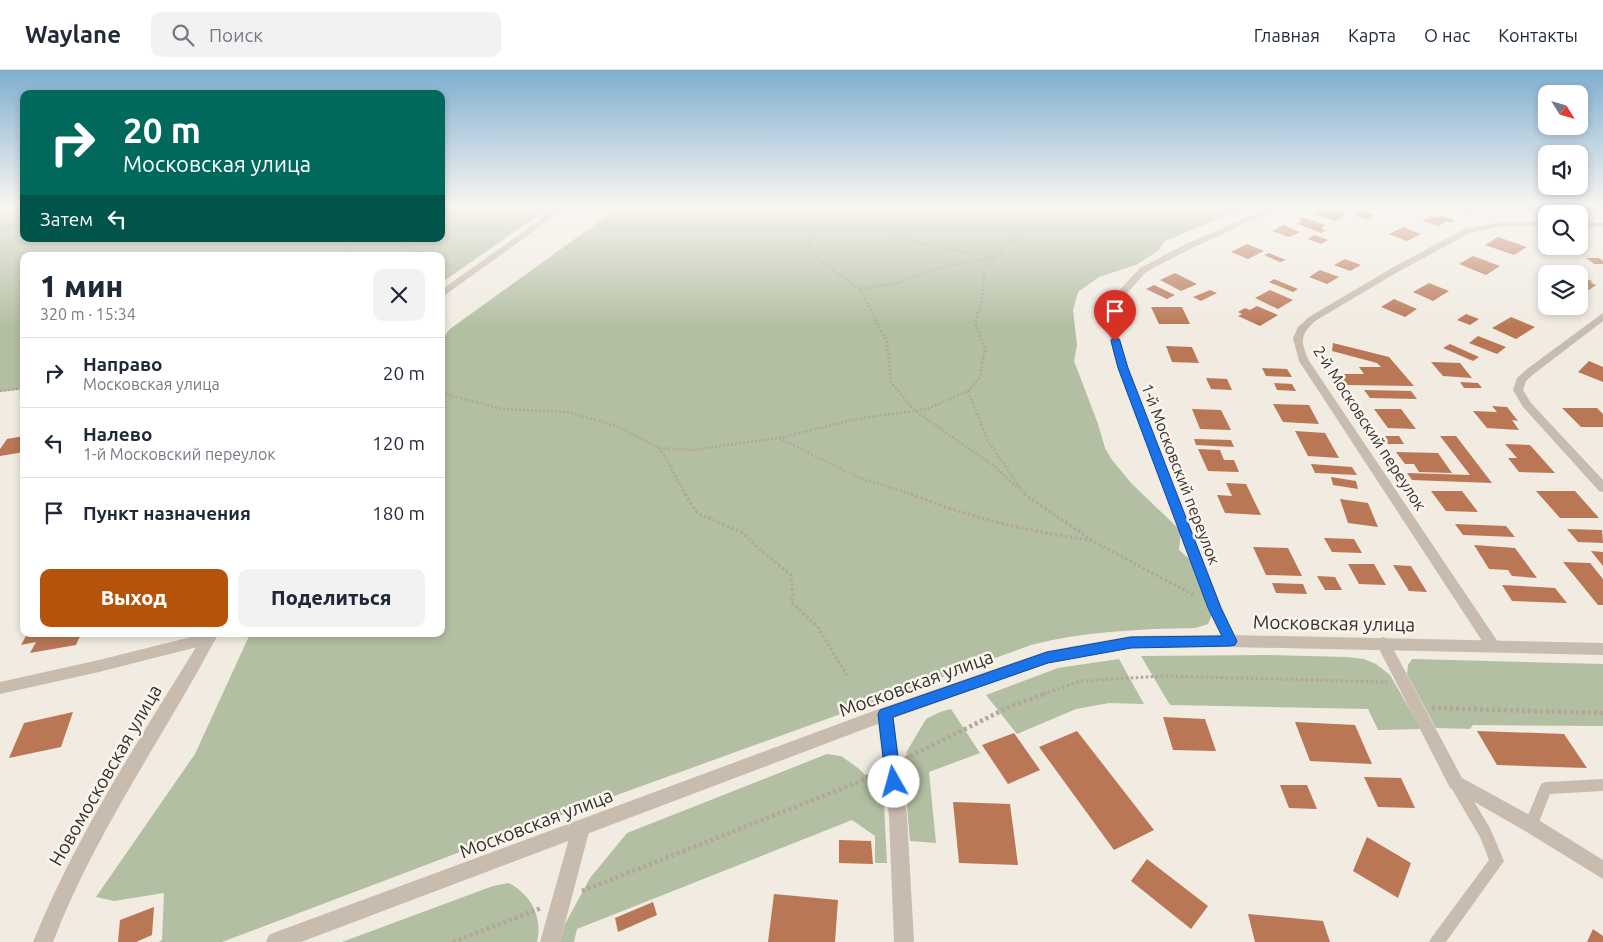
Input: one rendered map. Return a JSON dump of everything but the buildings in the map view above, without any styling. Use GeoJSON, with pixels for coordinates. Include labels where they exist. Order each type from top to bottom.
{"type":"FeatureCollection","features":[{"type":"Feature","properties":{"kind":"street"},"geometry":{"type":"LineString","coordinates":[[445,292],[509,246]]}},
{"type":"Feature","properties":{"kind":"street","name":"1-й Московский переулок"},"geometry":{"type":"LineString","coordinates":[[1190,246],[1143,270],[1115,300],[1112,328],[1123,368],[1215,608],[1230,641]]}},
{"type":"Feature","properties":{"kind":"street","name":"2-й Московский переулок"},"geometry":{"type":"LineString","coordinates":[[1440,246],[1393,271],[1312,320],[1300,330],[1296,342],[1304,361],[1493,646]]}},
{"type":"Feature","properties":{"kind":"street"},"geometry":{"type":"LineString","coordinates":[[1603,316],[1531,371],[1521,380],[1518,390],[1527,405],[1603,488]]}},
{"type":"Feature","properties":{"kind":"street"},"geometry":{"type":"LineString","coordinates":[[0,688],[99,666],[206,637]]}},
{"type":"Feature","properties":{"kind":"street","name":"Новомосковская улица"},"geometry":{"type":"LineString","coordinates":[[43,942],[88,840],[209,637]]}},
{"type":"Feature","properties":{"kind":"street","name":"Московская улица"},"geometry":{"type":"LineString","coordinates":[[276,942],[885,714],[1047,658],[1131,642],[1230,641],[1603,649]]}},
{"type":"Feature","properties":{"kind":"street"},"geometry":{"type":"LineString","coordinates":[[1383,644],[1456,783],[1531,825],[1603,870]]}},
{"type":"Feature","properties":{"kind":"street"},"geometry":{"type":"LineString","coordinates":[[885,714],[898,816],[904,942]]}},
{"type":"Feature","properties":{"kind":"street"},"geometry":{"type":"LineString","coordinates":[[550,942],[581,828]]}},
{"type":"Feature","properties":{"kind":"lane"},"geometry":{"type":"LineString","coordinates":[[1437,942],[1497,861],[1485,833],[1456,783]]}},
{"type":"Feature","properties":{"kind":"lane"},"geometry":{"type":"LineString","coordinates":[[1531,825],[1546,788],[1603,785]]}},
{"type":"Feature","properties":{"kind":"path"},"geometry":{"type":"LineString","coordinates":[[407,246],[420,252]]}},
{"type":"Feature","properties":{"kind":"path"},"geometry":{"type":"LineString","coordinates":[[809,246],[827,266],[860,289],[887,342],[891,382],[915,411],[994,466],[1024,494],[1093,541],[1215,608]]}},
{"type":"Feature","properties":{"kind":"path"},"geometry":{"type":"LineString","coordinates":[[932,246],[995,258]]}},
{"type":"Feature","properties":{"kind":"path"},"geometry":{"type":"LineString","coordinates":[[445,394],[502,409],[567,412],[617,426],[659,448],[691,450],[779,438],[857,419],[927,409],[968,391],[980,377],[985,349],[975,322],[983,296],[984,270],[1006,246]]}},
{"type":"Feature","properties":{"kind":"path"},"geometry":{"type":"LineString","coordinates":[[860,289],[898,283],[945,266],[995,258]]}},
{"type":"Feature","properties":{"kind":"path"},"geometry":{"type":"LineString","coordinates":[[0,391],[20,388]]}},
{"type":"Feature","properties":{"kind":"path"},"geometry":{"type":"LineString","coordinates":[[968,391],[988,441],[1024,494]]}},
{"type":"Feature","properties":{"kind":"path"},"geometry":{"type":"LineString","coordinates":[[779,438],[860,478],[909,493],[947,509],[1033,532],[1093,541]]}},
{"type":"Feature","properties":{"kind":"path"},"geometry":{"type":"LineString","coordinates":[[659,448],[669,462],[677,481],[697,513],[743,533],[759,550],[791,574],[792,602],[817,626],[847,675]]}},
{"type":"Feature","properties":{"kind":"path"},"geometry":{"type":"LineString","coordinates":[[453,942],[856,783],[1011,706],[1081,681],[1163,676],[1404,684]]}},
{"type":"Feature","properties":{"kind":"path"},"geometry":{"type":"LineString","coordinates":[[1417,708],[1603,713]]}},
{"type":"Feature","properties":{"kind":"green space"},"geometry":{"type":"Polygon","coordinates":[[[0,246],[495,246],[445,280],[445,252],[20,252],[20,390],[0,392],[0,246]]]}},
{"type":"Feature","properties":{"kind":"green space"},"geometry":{"type":"Polygon","coordinates":[[[566,246],[1162,246],[1158,251],[1136,265],[1099,277],[1078,292],[1073,310],[1077,345],[1074,361],[1105,448],[1112,460],[1132,484],[1181,531],[1179,550],[1194,563],[1213,612],[1208,624],[1195,628],[1133,630],[1092,634],[1031,645],[476,846],[222,942],[159,942],[162,940],[164,893],[114,901],[96,897],[195,754],[249,637],[445,637],[445,335],[450,329],[566,246]]]}},
{"type":"Feature","properties":{"kind":"green space"},"geometry":{"type":"Polygon","coordinates":[[[1268,655],[1347,657],[1364,659],[1376,664],[1390,675],[1421,729],[1378,730],[1368,709],[1170,705],[1141,656],[1268,655]]]}},
{"type":"Feature","properties":{"kind":"green space"},"geometry":{"type":"Polygon","coordinates":[[[1119,659],[1144,704],[1109,703],[1076,709],[1017,734],[986,695],[1058,668],[1119,659]]]}},
{"type":"Feature","properties":{"kind":"green space"},"geometry":{"type":"Polygon","coordinates":[[[1412,659],[1603,664],[1603,726],[1473,725],[1470,729],[1436,728],[1407,674],[1408,665],[1412,659]]]}},
{"type":"Feature","properties":{"kind":"green space"},"geometry":{"type":"Polygon","coordinates":[[[951,709],[980,753],[929,772],[936,843],[910,841],[904,773],[907,751],[926,719],[951,709]]]}},
{"type":"Feature","properties":{"kind":"green space"},"geometry":{"type":"Polygon","coordinates":[[[827,754],[841,756],[858,768],[879,788],[884,805],[887,863],[875,863],[875,836],[852,820],[577,929],[574,942],[560,942],[565,924],[590,878],[627,833],[827,754]]]}},
{"type":"Feature","properties":{"kind":"green space"},"geometry":{"type":"Polygon","coordinates":[[[509,883],[524,894],[534,908],[538,924],[537,942],[342,942],[493,886],[509,883]]]}},
{"type":"Feature","properties":{"kind":"route"},"geometry":{"type":"LineString","coordinates":[[894,782],[885,714],[1047,658],[1131,642],[1230,641],[1215,608],[1123,368],[1115,341]]}}]}
